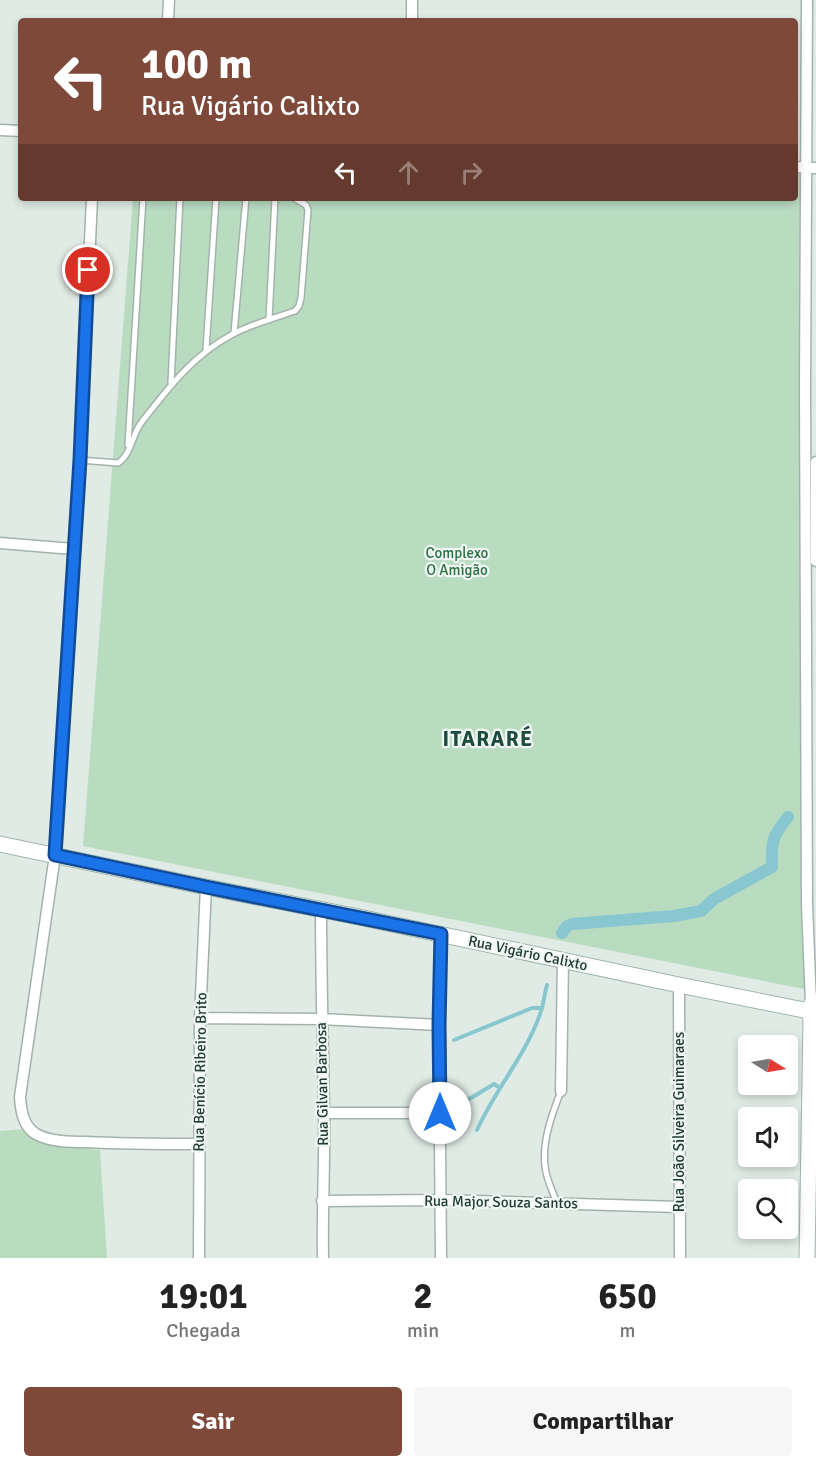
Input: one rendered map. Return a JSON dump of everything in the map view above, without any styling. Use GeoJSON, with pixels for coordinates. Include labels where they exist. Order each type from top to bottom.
{"type":"FeatureCollection","features":[{"type":"Feature","properties":{"kind":"main road","name":"Rua Vigário Calixto"},"geometry":{"type":"LineString","coordinates":[[0,844],[813,1011]]}},
{"type":"Feature","properties":{"kind":"main road"},"geometry":{"type":"LineString","coordinates":[[807,1258],[813,1186],[813,1011]]}},
{"type":"Feature","properties":{"kind":"street"},"geometry":{"type":"LineString","coordinates":[[168,18],[169,0]]}},
{"type":"Feature","properties":{"kind":"street"},"geometry":{"type":"LineString","coordinates":[[412,0],[412,18]]}},
{"type":"Feature","properties":{"kind":"street"},"geometry":{"type":"LineString","coordinates":[[807,0],[806,168],[811,253],[813,518],[813,1011]]}},
{"type":"Feature","properties":{"kind":"street"},"geometry":{"type":"LineString","coordinates":[[0,130],[18,131]]}},
{"type":"Feature","properties":{"kind":"street"},"geometry":{"type":"LineString","coordinates":[[92,201],[80,460],[55,855],[20,1097],[21,1107],[26,1124],[43,1137],[98,1143],[199,1144]]}},
{"type":"Feature","properties":{"kind":"street"},"geometry":{"type":"LineString","coordinates":[[816,462],[813,518],[816,561]]}},
{"type":"Feature","properties":{"kind":"street"},"geometry":{"type":"LineString","coordinates":[[0,543],[74,549]]}},
{"type":"Feature","properties":{"kind":"street","name":"Rua Benício Ribeiro Brito"},"geometry":{"type":"LineString","coordinates":[[199,1258],[200,1018],[206,887]]}},
{"type":"Feature","properties":{"kind":"street","name":"Rua Gilvan Barbosa"},"geometry":{"type":"LineString","coordinates":[[321,910],[324,1113],[323,1258]]}},
{"type":"Feature","properties":{"kind":"street"},"geometry":{"type":"LineString","coordinates":[[441,934],[439,1025],[441,1258]]}},
{"type":"Feature","properties":{"kind":"street"},"geometry":{"type":"LineString","coordinates":[[561,1091],[563,960]]}},
{"type":"Feature","properties":{"kind":"street","name":"Rua João Silveira Guimaraes"},"geometry":{"type":"LineString","coordinates":[[679,985],[680,1258]]}},
{"type":"Feature","properties":{"kind":"street"},"geometry":{"type":"LineString","coordinates":[[200,1018],[321,1019],[439,1025]]}},
{"type":"Feature","properties":{"kind":"street"},"geometry":{"type":"LineString","coordinates":[[324,1113],[440,1113]]}},
{"type":"Feature","properties":{"kind":"street","name":"Rua Major Souza Santos"},"geometry":{"type":"LineString","coordinates":[[322,1201],[441,1200],[679,1206]]}},
{"type":"Feature","properties":{"kind":"lane"},"geometry":{"type":"LineString","coordinates":[[128,449],[143,201]]}},
{"type":"Feature","properties":{"kind":"lane"},"geometry":{"type":"LineString","coordinates":[[171,383],[180,201]]}},
{"type":"Feature","properties":{"kind":"lane"},"geometry":{"type":"LineString","coordinates":[[206,351],[216,201]]}},
{"type":"Feature","properties":{"kind":"lane"},"geometry":{"type":"LineString","coordinates":[[234,333],[246,201]]}},
{"type":"Feature","properties":{"kind":"lane"},"geometry":{"type":"LineString","coordinates":[[268,320],[274,201]]}},
{"type":"Feature","properties":{"kind":"lane"},"geometry":{"type":"LineString","coordinates":[[80,460],[118,463],[124,459],[137,428],[171,383],[206,351],[234,333],[295,311],[301,298],[308,210],[306,204],[300,201]]}},
{"type":"Feature","properties":{"kind":"lane"},"geometry":{"type":"LineString","coordinates":[[557,1203],[545,1167],[546,1139],[561,1091]]}},
{"type":"Feature","properties":{"kind":"green space","name":"Complexo O Amigão"},"geometry":{"type":"Polygon","coordinates":[[[798,172],[806,173],[809,990],[83,846],[133,201],[798,201],[798,172]]]}},
{"type":"Feature","properties":{"kind":"green space"},"geometry":{"type":"Polygon","coordinates":[[[23,1129],[33,1139],[100,1150],[107,1258],[0,1258],[0,1131],[23,1129]]]}},
{"type":"Feature","properties":{"kind":"waterway"},"geometry":{"type":"LineString","coordinates":[[562,933],[567,926],[572,924],[674,916],[701,911],[714,899],[772,867],[774,840],[788,817]]}},
{"type":"Feature","properties":{"kind":"waterway"},"geometry":{"type":"LineString","coordinates":[[477,1130],[529,1039],[542,1008],[547,985]]}},
{"type":"Feature","properties":{"kind":"waterway"},"geometry":{"type":"LineString","coordinates":[[454,1040],[532,1008],[542,1008]]}},
{"type":"Feature","properties":{"kind":"waterway"},"geometry":{"type":"LineString","coordinates":[[453,1107],[494,1084],[500,1088]]}},
{"type":"Feature","properties":{"kind":"district","name":"ITARARÉ"},"geometry":{"type":"Point","coordinates":[488,739]}},
{"type":"Feature","properties":{"kind":"route"},"geometry":{"type":"LineString","coordinates":[[88,270],[80,460],[55,855],[441,934],[440,1113]]}}]}
